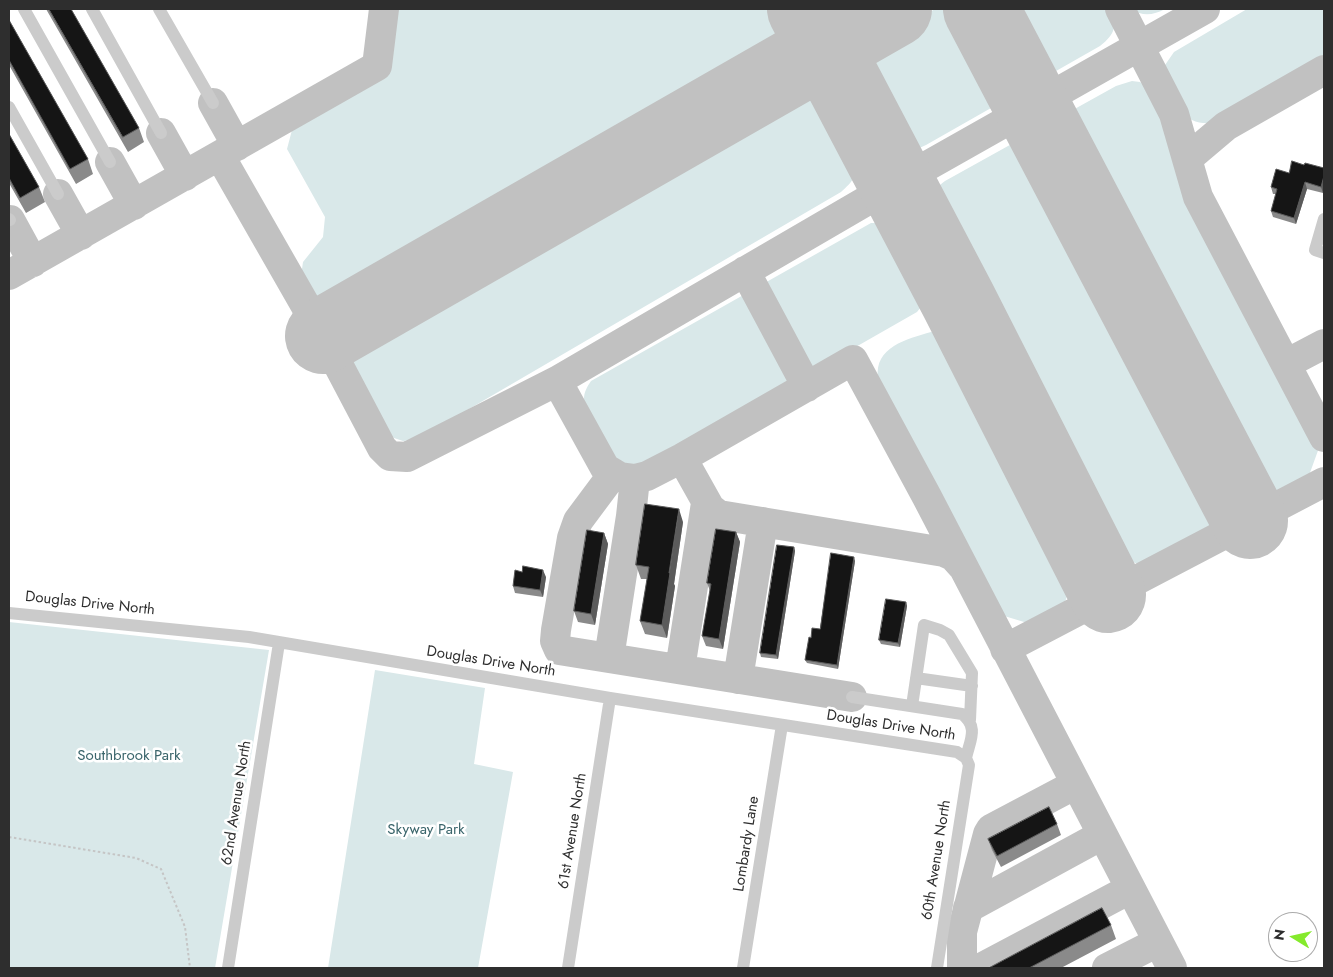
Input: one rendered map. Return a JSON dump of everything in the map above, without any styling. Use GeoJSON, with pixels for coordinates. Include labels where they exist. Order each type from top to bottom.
{"type":"FeatureCollection","features":[{"type":"Feature","properties":{"kind":"street"},"geometry":{"type":"LineString","coordinates":[[24,9],[110,162]]}},
{"type":"Feature","properties":{"kind":"street"},"geometry":{"type":"LineString","coordinates":[[92,9],[161,133]]}},
{"type":"Feature","properties":{"kind":"street"},"geometry":{"type":"LineString","coordinates":[[159,9],[213,103]]}},
{"type":"Feature","properties":{"kind":"street"},"geometry":{"type":"LineString","coordinates":[[9,107],[58,194]]}},
{"type":"Feature","properties":{"kind":"street"},"geometry":{"type":"LineString","coordinates":[[1324,219],[1315,250],[1324,253]]}},
{"type":"Feature","properties":{"kind":"street","name":"Douglas Drive North"},"geometry":{"type":"LineString","coordinates":[[9,613],[249,636],[279,643],[610,698],[957,752],[966,758]]}},
{"type":"Feature","properties":{"kind":"street","name":"60th Avenue North"},"geometry":{"type":"LineString","coordinates":[[916,678],[924,625],[949,635],[972,673],[970,720],[973,727],[966,758],[969,765],[937,968]]}},
{"type":"Feature","properties":{"kind":"street","name":"62nd Avenue North"},"geometry":{"type":"LineString","coordinates":[[228,968],[279,643]]}},
{"type":"Feature","properties":{"kind":"street"},"geometry":{"type":"LineString","coordinates":[[912,706],[916,678],[972,686]]}},
{"type":"Feature","properties":{"kind":"street"},"geometry":{"type":"LineString","coordinates":[[852,697],[962,714],[970,720]]}},
{"type":"Feature","properties":{"kind":"street","name":"61st Avenue North"},"geometry":{"type":"LineString","coordinates":[[568,968],[610,698]]}},
{"type":"Feature","properties":{"kind":"street","name":"Lombardy Lane"},"geometry":{"type":"LineString","coordinates":[[743,968],[782,725]]}},
{"type":"Feature","properties":{"kind":"path"},"geometry":{"type":"LineString","coordinates":[[9,837],[136,858],[161,869],[185,927],[190,968]]}},
{"type":"Feature","properties":{"kind":"green space"},"geometry":{"type":"Polygon","coordinates":[[[394,9],[775,9],[780,32],[771,49],[758,60],[335,304],[315,302],[301,276],[303,262],[323,237],[325,217],[287,149],[292,130],[375,82],[388,53],[394,9]]]}},
{"type":"Feature","properties":{"kind":"green space"},"geometry":{"type":"Polygon","coordinates":[[[935,9],[1109,9],[1114,20],[1114,29],[1109,38],[1100,46],[926,145],[916,149],[903,149],[891,141],[858,78],[856,63],[864,50],[935,9]]]}},
{"type":"Feature","properties":{"kind":"green space"},"geometry":{"type":"Polygon","coordinates":[[[1132,9],[1165,9],[1157,13],[1148,14],[1136,12],[1132,9]]]}},
{"type":"Feature","properties":{"kind":"green space"},"geometry":{"type":"Polygon","coordinates":[[[1247,9],[1324,9],[1324,59],[1215,123],[1200,123],[1192,120],[1182,110],[1173,95],[1167,79],[1165,65],[1174,52],[1247,9]]]}},
{"type":"Feature","properties":{"kind":"green space"},"geometry":{"type":"Polygon","coordinates":[[[1132,81],[1140,82],[1151,90],[1167,125],[1189,200],[1320,445],[1307,481],[1144,566],[1112,555],[1107,549],[929,214],[932,195],[945,181],[1116,86],[1132,81]]]}},
{"type":"Feature","properties":{"kind":"green space"},"geometry":{"type":"Polygon","coordinates":[[[800,88],[819,94],[824,100],[850,149],[855,169],[854,176],[841,192],[433,430],[412,440],[403,441],[394,438],[383,429],[351,366],[352,351],[356,344],[790,92],[800,88]]]}},
{"type":"Feature","properties":{"kind":"green space"},"geometry":{"type":"Polygon","coordinates":[[[871,223],[881,223],[892,231],[907,254],[925,294],[924,301],[917,312],[642,469],[624,468],[615,463],[597,432],[585,404],[585,394],[591,381],[871,223]]]}},
{"type":"Feature","properties":{"kind":"green space"},"geometry":{"type":"Polygon","coordinates":[[[931,332],[944,335],[954,345],[1075,573],[1063,608],[1034,625],[1001,615],[878,378],[878,367],[881,359],[887,352],[903,341],[931,332]]]}},
{"type":"Feature","properties":{"kind":"green space","name":"Southbrook Park"},"geometry":{"type":"Polygon","coordinates":[[[9,622],[269,650],[215,968],[9,968],[9,622]]]}},
{"type":"Feature","properties":{"kind":"green space","name":"Skyway Park"},"geometry":{"type":"Polygon","coordinates":[[[375,670],[485,688],[474,764],[513,772],[478,968],[328,968],[375,670]]]}},
{"type":"Feature","properties":{"kind":"building"},"geometry":{"type":"Polygon","coordinates":[[[49,9],[71,9],[139,128],[123,137],[49,9]]]}},
{"type":"Feature","properties":{"kind":"building"},"geometry":{"type":"Polygon","coordinates":[[[9,20],[88,159],[70,169],[9,60],[9,20]]]}},
{"type":"Feature","properties":{"kind":"building"},"geometry":{"type":"Polygon","coordinates":[[[9,134],[39,187],[20,198],[9,178],[9,134]]]}},
{"type":"Feature","properties":{"kind":"building"},"geometry":{"type":"Polygon","coordinates":[[[1292,161],[1324,168],[1321,187],[1305,182],[1294,218],[1271,211],[1277,189],[1271,187],[1276,169],[1289,173],[1292,161]]]}},
{"type":"Feature","properties":{"kind":"building"},"geometry":{"type":"Polygon","coordinates":[[[645,504],[679,509],[662,625],[640,621],[649,567],[636,565],[645,504]]]}},
{"type":"Feature","properties":{"kind":"building"},"geometry":{"type":"Polygon","coordinates":[[[716,529],[736,532],[719,639],[702,636],[711,584],[707,583],[716,529]]]}},
{"type":"Feature","properties":{"kind":"building"},"geometry":{"type":"Polygon","coordinates":[[[587,530],[604,533],[591,614],[574,611],[587,530]]]}},
{"type":"Feature","properties":{"kind":"building"},"geometry":{"type":"Polygon","coordinates":[[[777,545],[794,547],[776,655],[760,653],[777,545]]]}},
{"type":"Feature","properties":{"kind":"building"},"geometry":{"type":"Polygon","coordinates":[[[831,553],[854,557],[837,665],[805,660],[812,628],[820,629],[831,553]]]}},
{"type":"Feature","properties":{"kind":"building"},"geometry":{"type":"Polygon","coordinates":[[[523,566],[543,570],[540,590],[513,586],[515,570],[522,572],[523,566]]]}},
{"type":"Feature","properties":{"kind":"building"},"geometry":{"type":"Polygon","coordinates":[[[886,599],[906,602],[898,643],[879,640],[886,599]]]}},
{"type":"Feature","properties":{"kind":"building"},"geometry":{"type":"Polygon","coordinates":[[[1049,807],[1057,824],[997,856],[988,839],[1049,807]]]}},
{"type":"Feature","properties":{"kind":"building"},"geometry":{"type":"Polygon","coordinates":[[[1102,908],[1111,925],[1029,968],[989,968],[1102,908]]]}},
{"type":"Feature","properties":{"kind":"taxiway"},"geometry":{"type":"LineString","coordinates":[[9,275],[377,66],[384,9]]}},
{"type":"Feature","properties":{"kind":"taxiway"},"geometry":{"type":"LineString","coordinates":[[1120,9],[1174,114],[1198,197],[1324,437]]}},
{"type":"Feature","properties":{"kind":"taxiway"},"geometry":{"type":"LineString","coordinates":[[220,156],[323,336],[382,448],[390,456],[407,457],[557,381],[897,183],[1205,9]]}},
{"type":"Feature","properties":{"kind":"taxiway"},"geometry":{"type":"LineString","coordinates":[[1187,159],[1226,126],[1324,70]]}},
{"type":"Feature","properties":{"kind":"taxiway"},"geometry":{"type":"LineString","coordinates":[[213,103],[237,146]]}},
{"type":"Feature","properties":{"kind":"taxiway"},"geometry":{"type":"LineString","coordinates":[[161,133],[185,176]]}},
{"type":"Feature","properties":{"kind":"taxiway"},"geometry":{"type":"LineString","coordinates":[[110,162],[134,205]]}},
{"type":"Feature","properties":{"kind":"taxiway"},"geometry":{"type":"LineString","coordinates":[[58,194],[81,235]]}},
{"type":"Feature","properties":{"kind":"taxiway"},"geometry":{"type":"LineString","coordinates":[[10,220],[33,262]]}},
{"type":"Feature","properties":{"kind":"taxiway"},"geometry":{"type":"LineString","coordinates":[[745,271],[807,387]]}},
{"type":"Feature","properties":{"kind":"taxiway"},"geometry":{"type":"LineString","coordinates":[[1286,364],[1324,344]]}},
{"type":"Feature","properties":{"kind":"taxiway"},"geometry":{"type":"LineString","coordinates":[[557,381],[605,468],[620,477],[635,479],[647,476],[682,458],[853,360],[927,497],[1172,968]]}},
{"type":"Feature","properties":{"kind":"taxiway"},"geometry":{"type":"LineString","coordinates":[[682,458],[710,508],[719,515],[944,552],[953,556],[962,566]]}},
{"type":"Feature","properties":{"kind":"taxiway"},"geometry":{"type":"LineString","coordinates":[[613,474],[578,521],[572,538],[556,630],[555,641],[559,650],[852,697]]}},
{"type":"Feature","properties":{"kind":"taxiway"},"geometry":{"type":"LineString","coordinates":[[609,658],[635,479]]}},
{"type":"Feature","properties":{"kind":"taxiway"},"geometry":{"type":"LineString","coordinates":[[1005,649],[1324,482]]}},
{"type":"Feature","properties":{"kind":"taxiway"},"geometry":{"type":"LineString","coordinates":[[680,669],[706,503]]}},
{"type":"Feature","properties":{"kind":"taxiway"},"geometry":{"type":"LineString","coordinates":[[738,679],[763,522]]}},
{"type":"Feature","properties":{"kind":"taxiway"},"geometry":{"type":"LineString","coordinates":[[962,968],[962,932],[988,834],[991,829],[1076,784]]}},
{"type":"Feature","properties":{"kind":"taxiway"},"geometry":{"type":"LineString","coordinates":[[968,908],[1102,835]]}},
{"type":"Feature","properties":{"kind":"taxiway"},"geometry":{"type":"LineString","coordinates":[[981,968],[1130,889]]}},
{"type":"Feature","properties":{"kind":"taxiway"},"geometry":{"type":"LineString","coordinates":[[1107,968],[1158,942]]}},
{"type":"Feature","properties":{"kind":"runway"},"geometry":{"type":"LineString","coordinates":[[805,9],[958,300],[1108,595]]}},
{"type":"Feature","properties":{"kind":"runway"},"geometry":{"type":"LineString","coordinates":[[323,336],[894,9]]}},
{"type":"Feature","properties":{"kind":"runway"},"geometry":{"type":"LineString","coordinates":[[981,9],[1250,521]]}}]}
